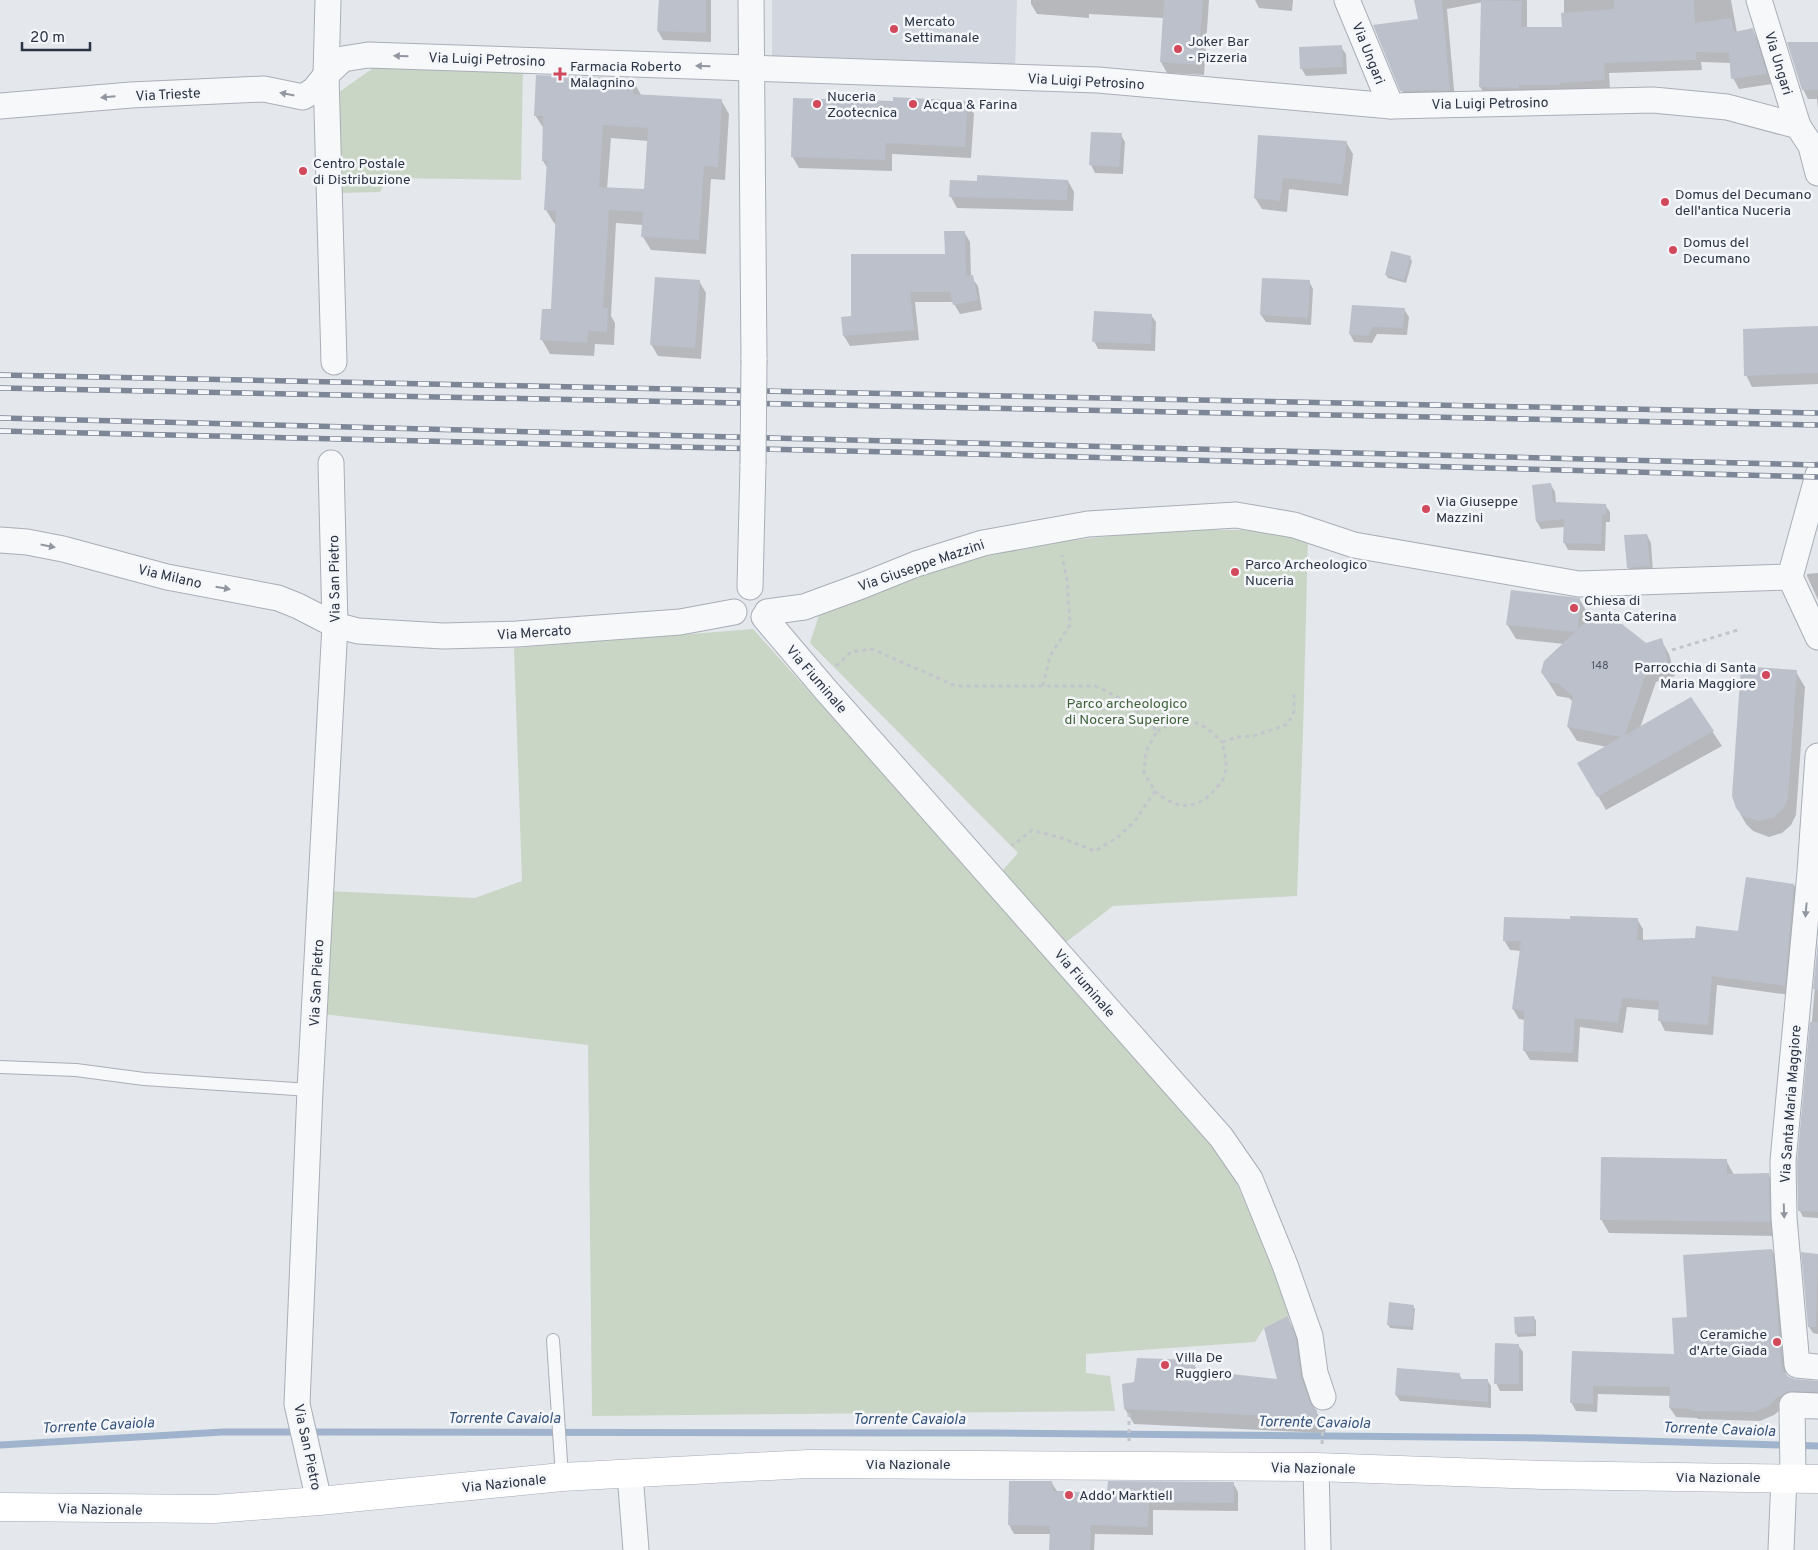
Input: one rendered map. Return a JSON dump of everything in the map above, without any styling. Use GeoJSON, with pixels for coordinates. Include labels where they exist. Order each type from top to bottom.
{"type":"FeatureCollection","features":[{"type":"Feature","properties":{"kind":"main road","name":"Via Nazionale"},"geometry":{"type":"LineString","coordinates":[[0,1507],[214,1510],[319,1501],[561,1466],[630,1474],[808,1464],[1319,1456],[1542,1475],[1797,1474]]}},
{"type":"Feature","properties":{"kind":"street"},"geometry":{"type":"LineString","coordinates":[[328,0],[326,74],[334,362]]}},
{"type":"Feature","properties":{"kind":"street"},"geometry":{"type":"LineString","coordinates":[[750,587],[754,360],[751,0]]}},
{"type":"Feature","properties":{"kind":"street","name":"Via Ungari"},"geometry":{"type":"LineString","coordinates":[[1347,0],[1391,106]]}},
{"type":"Feature","properties":{"kind":"street","name":"Via Ungari"},"geometry":{"type":"LineString","coordinates":[[1759,0],[1798,126]]}},
{"type":"Feature","properties":{"kind":"street","name":"Via Luigi Petrosino"},"geometry":{"type":"LineString","coordinates":[[326,74],[343,59],[368,55],[752,67],[803,71],[1098,80],[1391,106],[1653,100],[1727,107],[1798,126]]}},
{"type":"Feature","properties":{"kind":"street","name":"Via Trieste"},"geometry":{"type":"LineString","coordinates":[[0,106],[130,95],[264,89],[303,97],[314,90],[326,74]]}},
{"type":"Feature","properties":{"kind":"street"},"geometry":{"type":"LineString","coordinates":[[1798,126],[1811,146],[1818,172]]}},
{"type":"Feature","properties":{"kind":"street","name":"Via San Pietro"},"geometry":{"type":"LineString","coordinates":[[319,1501],[297,1404],[310,1090],[335,625],[331,463]]}},
{"type":"Feature","properties":{"kind":"street"},"geometry":{"type":"LineString","coordinates":[[1818,475],[1790,577],[1818,637]]}},
{"type":"Feature","properties":{"kind":"street","name":"Via Giuseppe Mazzini"},"geometry":{"type":"LineString","coordinates":[[765,614],[804,607],[916,564],[983,543],[1088,524],[1236,515],[1294,525],[1354,544],[1580,584],[1790,577]]}},
{"type":"Feature","properties":{"kind":"street","name":"Via Milano"},"geometry":{"type":"LineString","coordinates":[[0,540],[27,542],[63,549],[167,577],[278,598],[335,625]]}},
{"type":"Feature","properties":{"kind":"street"},"geometry":{"type":"LineString","coordinates":[[750,587],[761,590],[768,600],[765,614],[754,623],[748,623],[737,617],[732,607],[735,595],[744,588],[750,587]]}},
{"type":"Feature","properties":{"kind":"street","name":"Via Mercato"},"geometry":{"type":"LineString","coordinates":[[335,625],[358,632],[443,636],[517,634],[680,622],[734,612]]}},
{"type":"Feature","properties":{"kind":"street","name":"Via Fiuminale"},"geometry":{"type":"LineString","coordinates":[[765,614],[825,688],[1222,1137],[1250,1179],[1285,1265],[1310,1336],[1315,1373],[1323,1406]]}},
{"type":"Feature","properties":{"kind":"street","name":"Via Santa Maria Maggiore"},"geometry":{"type":"LineString","coordinates":[[1808,1366],[1784,1218],[1783,1161],[1814,872],[1818,756]]}},
{"type":"Feature","properties":{"kind":"street"},"geometry":{"type":"LineString","coordinates":[[1781,1550],[1797,1474],[1792,1405],[1818,1406]]}},
{"type":"Feature","properties":{"kind":"street"},"geometry":{"type":"LineString","coordinates":[[1318,1550],[1319,1456]]}},
{"type":"Feature","properties":{"kind":"street"},"geometry":{"type":"LineString","coordinates":[[630,1474],[636,1550]]}},
{"type":"Feature","properties":{"kind":"lane"},"geometry":{"type":"LineString","coordinates":[[0,1066],[76,1070],[144,1080],[310,1090]]}},
{"type":"Feature","properties":{"kind":"lane"},"geometry":{"type":"LineString","coordinates":[[553,1340],[561,1466]]}},
{"type":"Feature","properties":{"kind":"path"},"geometry":{"type":"LineString","coordinates":[[1043,686],[1050,656],[1070,625],[1067,580],[1062,555]]}},
{"type":"Feature","properties":{"kind":"path"},"geometry":{"type":"LineString","coordinates":[[1672,650],[1742,629]]}},
{"type":"Feature","properties":{"kind":"path"},"geometry":{"type":"LineString","coordinates":[[836,667],[851,652],[872,649],[956,686],[1095,686],[1114,694],[1147,719],[1157,731]]}},
{"type":"Feature","properties":{"kind":"path"},"geometry":{"type":"LineString","coordinates":[[1222,742],[1238,737],[1254,736],[1288,724],[1294,711],[1294,693]]}},
{"type":"Feature","properties":{"kind":"path"},"geometry":{"type":"LineString","coordinates":[[1179,721],[1198,723],[1212,732],[1222,742],[1226,758],[1224,778],[1212,793],[1195,806],[1176,805],[1164,799],[1155,791],[1144,773],[1146,750],[1157,731],[1179,721]]}},
{"type":"Feature","properties":{"kind":"path"},"geometry":{"type":"LineString","coordinates":[[1012,846],[1032,830],[1062,838],[1094,851],[1118,837],[1134,822],[1155,791]]}},
{"type":"Feature","properties":{"kind":"path"},"geometry":{"type":"LineString","coordinates":[[1319,1456],[1323,1406]]}},
{"type":"Feature","properties":{"kind":"path"},"geometry":{"type":"LineString","coordinates":[[1129,1415],[1129,1448]]}},
{"type":"Feature","properties":{"kind":"shaded area","name":"Mercato Settimanale"},"geometry":{"type":"Polygon","coordinates":[[[772,0],[1017,0],[1015,70],[772,58],[772,0]]]}},
{"type":"Feature","properties":{"kind":"green space"},"geometry":{"type":"Polygon","coordinates":[[[523,65],[521,180],[388,178],[380,192],[339,193],[332,101],[339,92],[376,66],[523,65]]]}},
{"type":"Feature","properties":{"kind":"green space","name":"Parco archeologico di Nocera Superiore"},"geometry":{"type":"Polygon","coordinates":[[[1165,530],[1243,530],[1308,538],[1297,896],[1113,906],[1065,943],[1001,872],[1018,853],[810,643],[819,615],[942,566],[1048,543],[1165,530]]]}},
{"type":"Feature","properties":{"kind":"green space"},"geometry":{"type":"Polygon","coordinates":[[[753,629],[1223,1153],[1295,1313],[1264,1328],[1255,1342],[1086,1354],[1086,1373],[1110,1376],[1115,1411],[592,1416],[588,1045],[314,1013],[328,891],[475,898],[522,881],[514,648],[753,629]]]}},
{"type":"Feature","properties":{"kind":"building"},"geometry":{"type":"Polygon","coordinates":[[[659,0],[706,0],[706,33],[657,31],[659,0]]]}},
{"type":"Feature","properties":{"kind":"building"},"geometry":{"type":"Polygon","coordinates":[[[1164,0],[1203,0],[1198,65],[1160,62],[1164,0]]]}},
{"type":"Feature","properties":{"kind":"building"},"geometry":{"type":"Polygon","coordinates":[[[1414,0],[1442,0],[1450,90],[1400,91],[1373,25],[1418,19],[1414,0]]]}},
{"type":"Feature","properties":{"kind":"building"},"geometry":{"type":"Polygon","coordinates":[[[1481,0],[1522,1],[1521,27],[1562,27],[1561,13],[1614,9],[1614,0],[1694,0],[1695,23],[1731,18],[1734,32],[1753,28],[1767,74],[1731,79],[1729,53],[1696,52],[1696,60],[1604,63],[1605,80],[1560,83],[1560,85],[1519,85],[1519,88],[1479,87],[1481,0]]]}},
{"type":"Feature","properties":{"kind":"building"},"geometry":{"type":"Polygon","coordinates":[[[1787,42],[1818,42],[1818,90],[1802,90],[1787,42]]]}},
{"type":"Feature","properties":{"kind":"building"},"geometry":{"type":"Polygon","coordinates":[[[1342,45],[1343,67],[1300,69],[1299,47],[1342,45]]]}},
{"type":"Feature","properties":{"kind":"building"},"geometry":{"type":"Polygon","coordinates":[[[536,75],[634,79],[633,94],[722,99],[718,167],[704,166],[699,240],[641,237],[643,212],[609,210],[603,308],[608,308],[607,332],[588,331],[587,343],[540,340],[542,309],[551,309],[556,211],[544,210],[547,161],[542,161],[543,116],[534,116],[536,75]],[[603,125],[599,187],[644,189],[648,128],[603,125]]]}},
{"type":"Feature","properties":{"kind":"building"},"geometry":{"type":"Polygon","coordinates":[[[893,97],[968,101],[965,147],[886,143],[885,160],[791,157],[793,98],[893,101],[893,97]]]}},
{"type":"Feature","properties":{"kind":"building"},"geometry":{"type":"Polygon","coordinates":[[[1091,132],[1122,133],[1119,167],[1089,165],[1091,132]]]}},
{"type":"Feature","properties":{"kind":"building"},"geometry":{"type":"Polygon","coordinates":[[[1258,135],[1347,141],[1342,184],[1283,178],[1280,201],[1254,198],[1258,135]]]}},
{"type":"Feature","properties":{"kind":"building"},"geometry":{"type":"Polygon","coordinates":[[[977,175],[1068,180],[1067,200],[949,197],[950,180],[977,181],[977,175]]]}},
{"type":"Feature","properties":{"kind":"building"},"geometry":{"type":"Polygon","coordinates":[[[944,231],[965,231],[966,276],[973,275],[978,300],[953,305],[950,292],[910,292],[914,330],[843,336],[841,317],[851,316],[851,254],[945,254],[944,231]]]}},
{"type":"Feature","properties":{"kind":"building"},"geometry":{"type":"Polygon","coordinates":[[[1391,251],[1411,256],[1404,280],[1385,275],[1391,251]]]}},
{"type":"Feature","properties":{"kind":"building"},"geometry":{"type":"Polygon","coordinates":[[[655,277],[700,280],[695,348],[650,345],[655,277]]]}},
{"type":"Feature","properties":{"kind":"building"},"geometry":{"type":"Polygon","coordinates":[[[1262,278],[1310,280],[1308,318],[1260,315],[1262,278]]]}},
{"type":"Feature","properties":{"kind":"building"},"geometry":{"type":"Polygon","coordinates":[[[1352,305],[1405,308],[1403,328],[1373,327],[1368,336],[1349,334],[1352,305]]]}},
{"type":"Feature","properties":{"kind":"building"},"geometry":{"type":"Polygon","coordinates":[[[1094,311],[1152,314],[1151,344],[1092,342],[1094,311]]]}},
{"type":"Feature","properties":{"kind":"building"},"geometry":{"type":"Polygon","coordinates":[[[1818,326],[1818,373],[1744,376],[1743,329],[1818,326]]]}},
{"type":"Feature","properties":{"kind":"building"},"geometry":{"type":"Polygon","coordinates":[[[1551,483],[1553,502],[1606,504],[1607,514],[1602,515],[1601,544],[1563,543],[1564,519],[1536,522],[1532,485],[1551,483]]]}},
{"type":"Feature","properties":{"kind":"building"},"geometry":{"type":"Polygon","coordinates":[[[1647,534],[1650,566],[1627,568],[1624,535],[1647,534]]]}},
{"type":"Feature","properties":{"kind":"building"},"geometry":{"type":"Polygon","coordinates":[[[1511,590],[1580,598],[1578,629],[1588,620],[1622,624],[1646,643],[1662,638],[1668,662],[1648,668],[1625,735],[1691,697],[1714,731],[1597,797],[1577,763],[1621,737],[1567,727],[1573,696],[1559,684],[1548,682],[1541,672],[1544,661],[1575,632],[1506,625],[1511,590]]]}},
{"type":"Feature","properties":{"kind":"building"},"geometry":{"type":"Polygon","coordinates":[[[1741,666],[1797,670],[1788,799],[1783,809],[1773,818],[1759,821],[1743,816],[1736,808],[1732,796],[1741,666]]]}},
{"type":"Feature","properties":{"kind":"building"},"geometry":{"type":"Polygon","coordinates":[[[1746,877],[1794,884],[1785,986],[1712,976],[1708,1025],[1658,1021],[1659,1001],[1622,998],[1618,1023],[1575,1018],[1573,1053],[1523,1051],[1524,1011],[1512,1009],[1521,941],[1503,941],[1504,917],[1570,919],[1570,916],[1638,918],[1637,940],[1695,938],[1696,926],[1738,931],[1746,877]]]}},
{"type":"Feature","properties":{"kind":"building"},"geometry":{"type":"Polygon","coordinates":[[[1818,941],[1818,990],[1813,989],[1818,941]]]}},
{"type":"Feature","properties":{"kind":"building"},"geometry":{"type":"Polygon","coordinates":[[[1810,1022],[1818,1022],[1818,1212],[1798,1211],[1797,1162],[1810,1022]]]}},
{"type":"Feature","properties":{"kind":"building"},"geometry":{"type":"Polygon","coordinates":[[[1601,1157],[1727,1159],[1727,1174],[1769,1173],[1770,1222],[1600,1220],[1601,1157]]]}},
{"type":"Feature","properties":{"kind":"building"},"geometry":{"type":"Polygon","coordinates":[[[1772,1249],[1782,1370],[1789,1377],[1795,1379],[1818,1381],[1818,1392],[1786,1392],[1781,1397],[1778,1396],[1769,1406],[1754,1412],[1691,1411],[1692,1409],[1669,1408],[1670,1387],[1593,1386],[1593,1404],[1570,1403],[1572,1351],[1674,1354],[1672,1318],[1687,1317],[1683,1255],[1772,1249]]]}},
{"type":"Feature","properties":{"kind":"building"},"geometry":{"type":"Polygon","coordinates":[[[1801,1252],[1818,1254],[1816,1327],[1808,1327],[1801,1252]]]}},
{"type":"Feature","properties":{"kind":"building"},"geometry":{"type":"Polygon","coordinates":[[[1389,1302],[1414,1305],[1412,1327],[1387,1325],[1389,1302]]]}},
{"type":"Feature","properties":{"kind":"building","name":"Villa De Ruggiero"},"geometry":{"type":"Polygon","coordinates":[[[1288,1316],[1296,1339],[1301,1377],[1310,1402],[1317,1410],[1316,1418],[1124,1409],[1122,1384],[1134,1382],[1137,1358],[1193,1360],[1195,1370],[1277,1379],[1264,1328],[1288,1316]]]}},
{"type":"Feature","properties":{"kind":"building"},"geometry":{"type":"Polygon","coordinates":[[[1534,1316],[1535,1333],[1515,1334],[1514,1317],[1534,1316]]]}},
{"type":"Feature","properties":{"kind":"building"},"geometry":{"type":"Polygon","coordinates":[[[1495,1343],[1519,1344],[1519,1384],[1494,1384],[1495,1343]]]}},
{"type":"Feature","properties":{"kind":"building"},"geometry":{"type":"Polygon","coordinates":[[[1397,1368],[1460,1373],[1459,1379],[1488,1379],[1488,1402],[1395,1395],[1397,1368]]]}},
{"type":"Feature","properties":{"kind":"building"},"geometry":{"type":"Polygon","coordinates":[[[1009,1481],[1052,1481],[1053,1491],[1107,1493],[1108,1481],[1234,1482],[1234,1503],[1149,1502],[1148,1527],[1091,1525],[1090,1550],[1049,1550],[1050,1526],[1008,1525],[1009,1481]]]}},
{"type":"Feature","properties":{"kind":"waterway","name":"Torrente Cavaiola"},"geometry":{"type":"LineString","coordinates":[[0,1445],[223,1432],[298,1432]]}},
{"type":"Feature","properties":{"kind":"waterway","name":"Torrente Cavaiola"},"geometry":{"type":"LineString","coordinates":[[309,1432],[996,1433],[1541,1438],[1818,1446]]}},
{"type":"Feature","properties":{"kind":"railway"},"geometry":{"type":"LineString","coordinates":[[0,375],[1818,413]]}},
{"type":"Feature","properties":{"kind":"railway"},"geometry":{"type":"LineString","coordinates":[[0,388],[1818,425]]}},
{"type":"Feature","properties":{"kind":"railway"},"geometry":{"type":"LineString","coordinates":[[0,418],[1818,465]]}},
{"type":"Feature","properties":{"kind":"railway"},"geometry":{"type":"LineString","coordinates":[[0,431],[934,453],[1818,477]]}},
{"type":"Feature","properties":{"kind":"place","name":"Mercato Settimanale"},"geometry":{"type":"Point","coordinates":[894,29]}},
{"type":"Feature","properties":{"kind":"place","name":"Joker Bar - Pizzeria"},"geometry":{"type":"Point","coordinates":[1178,49]}},
{"type":"Feature","properties":{"kind":"place","name":"Farmacia Roberto Malagnino"},"geometry":{"type":"Point","coordinates":[560,74]}},
{"type":"Feature","properties":{"kind":"place","name":"Nuceria Zootecnica"},"geometry":{"type":"Point","coordinates":[817,104]}},
{"type":"Feature","properties":{"kind":"place","name":"Acqua & Farina"},"geometry":{"type":"Point","coordinates":[913,104]}},
{"type":"Feature","properties":{"kind":"place","name":"Centro Postale di Distribuzione"},"geometry":{"type":"Point","coordinates":[303,171]}},
{"type":"Feature","properties":{"kind":"place","name":"Domus del Decumano dell'antica Nuceria"},"geometry":{"type":"Point","coordinates":[1665,202]}},
{"type":"Feature","properties":{"kind":"place","name":"Domus del Decumano"},"geometry":{"type":"Point","coordinates":[1673,250]}},
{"type":"Feature","properties":{"kind":"place","name":"Via Giuseppe Mazzini"},"geometry":{"type":"Point","coordinates":[1426,509]}},
{"type":"Feature","properties":{"kind":"place","name":"Parco Archeologico Nuceria"},"geometry":{"type":"Point","coordinates":[1235,572]}},
{"type":"Feature","properties":{"kind":"place","name":"Chiesa di Santa Caterina"},"geometry":{"type":"Point","coordinates":[1574,608]}},
{"type":"Feature","properties":{"kind":"place","name":"Parrocchia di Santa Maria Maggiore"},"geometry":{"type":"Point","coordinates":[1766,675]}},
{"type":"Feature","properties":{"kind":"place","name":"Ceramiche d'Arte Giada"},"geometry":{"type":"Point","coordinates":[1777,1342]}},
{"type":"Feature","properties":{"kind":"place","name":"Villa De Ruggiero"},"geometry":{"type":"Point","coordinates":[1165,1365]}},
{"type":"Feature","properties":{"kind":"place","name":"Addo' Marktiell"},"geometry":{"type":"Point","coordinates":[1069,1495]}}]}
